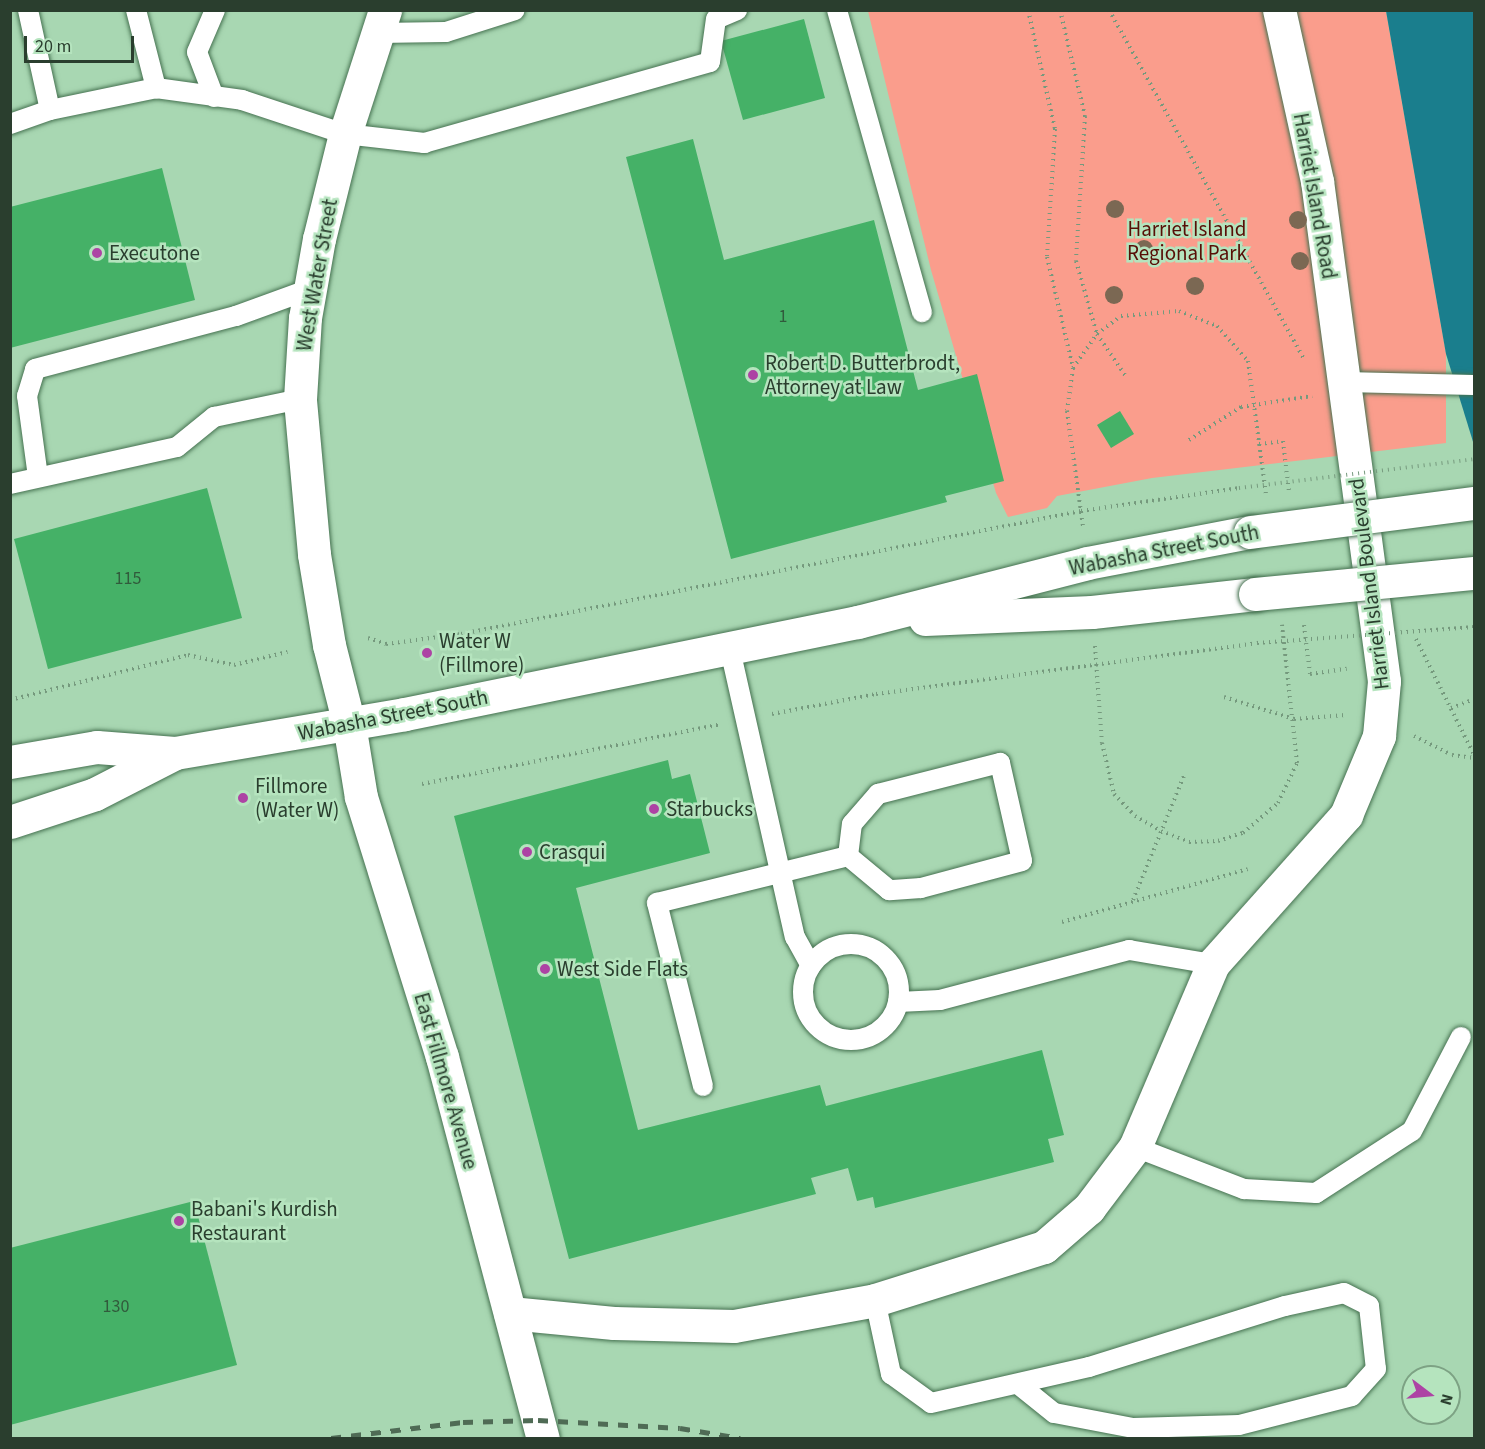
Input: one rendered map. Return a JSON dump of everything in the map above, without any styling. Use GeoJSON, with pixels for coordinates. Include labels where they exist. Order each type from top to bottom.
{"type":"FeatureCollection","features":[{"type":"Feature","properties":{"kind":"street","name":"Harriet Island Road"},"geometry":{"type":"LineString","coordinates":[[1279,10],[1317,181],[1324,388]]}},
{"type":"Feature","properties":{"kind":"street","name":"West Water Street"},"geometry":{"type":"LineString","coordinates":[[349,724],[329,645],[314,554],[300,399],[310,289],[345,134],[381,22]]}},
{"type":"Feature","properties":{"kind":"street","name":"Harriet Island Boulevard"},"geometry":{"type":"LineString","coordinates":[[510,1313],[614,1323],[734,1326],[875,1300],[1044,1247],[1089,1208],[1135,1146],[1213,964],[1346,815],[1363,780],[1380,720],[1384,681],[1324,388]]}},
{"type":"Feature","properties":{"kind":"street","name":"Wabasha Street South"},"geometry":{"type":"LineString","coordinates":[[10,762],[97,747],[175,753],[349,724],[729,645],[858,622],[1087,563],[1250,532],[1474,503]]}},
{"type":"Feature","properties":{"kind":"street","name":"Wabasha Street South"},"geometry":{"type":"LineString","coordinates":[[858,622],[1092,612],[1474,573]]}},
{"type":"Feature","properties":{"kind":"street","name":"East Fillmore Avenue"},"geometry":{"type":"LineString","coordinates":[[349,724],[361,797],[442,1057],[543,1438]]}},
{"type":"Feature","properties":{"kind":"street","name":"Wabasha Street South"},"geometry":{"type":"LineString","coordinates":[[10,822],[95,794],[175,753]]}},
{"type":"Feature","properties":{"kind":"lane"},"geometry":{"type":"LineString","coordinates":[[28,10],[51,110]]}},
{"type":"Feature","properties":{"kind":"lane"},"geometry":{"type":"LineString","coordinates":[[136,10],[156,88]]}},
{"type":"Feature","properties":{"kind":"lane"},"geometry":{"type":"LineString","coordinates":[[214,97],[197,52],[215,10]]}},
{"type":"Feature","properties":{"kind":"lane"},"geometry":{"type":"LineString","coordinates":[[381,22],[446,32],[514,10]]}},
{"type":"Feature","properties":{"kind":"lane"},"geometry":{"type":"LineString","coordinates":[[10,124],[51,110],[156,88],[242,100],[345,134],[424,143],[710,62],[716,19],[737,10]]}},
{"type":"Feature","properties":{"kind":"lane"},"geometry":{"type":"LineString","coordinates":[[837,10],[922,312]]}},
{"type":"Feature","properties":{"kind":"lane"},"geometry":{"type":"LineString","coordinates":[[38,477],[27,396],[35,369],[236,316],[310,289]]}},
{"type":"Feature","properties":{"kind":"lane"},"geometry":{"type":"LineString","coordinates":[[1324,388],[1383,381],[1474,386]]}},
{"type":"Feature","properties":{"kind":"lane"},"geometry":{"type":"LineString","coordinates":[[10,484],[177,447],[214,417],[300,399]]}},
{"type":"Feature","properties":{"kind":"lane"},"geometry":{"type":"LineString","coordinates":[[729,645],[795,937],[811,966]]}},
{"type":"Feature","properties":{"kind":"lane"},"geometry":{"type":"LineString","coordinates":[[1000,763],[1022,861],[921,888],[889,890],[848,856],[852,825],[878,794],[1000,763]]}},
{"type":"Feature","properties":{"kind":"lane"},"geometry":{"type":"LineString","coordinates":[[703,1086],[657,903],[848,856]]}},
{"type":"Feature","properties":{"kind":"lane"},"geometry":{"type":"LineString","coordinates":[[837,946],[869,947],[893,969],[898,1002],[888,1022],[870,1036],[855,1040],[833,1036],[806,1010],[803,995],[811,966],[837,946]]}},
{"type":"Feature","properties":{"kind":"lane"},"geometry":{"type":"LineString","coordinates":[[898,1002],[940,1000],[1129,951],[1213,964]]}},
{"type":"Feature","properties":{"kind":"lane"},"geometry":{"type":"LineString","coordinates":[[1135,1146],[1244,1189],[1316,1193],[1412,1131],[1461,1037]]}},
{"type":"Feature","properties":{"kind":"lane"},"geometry":{"type":"LineString","coordinates":[[875,1300],[891,1374],[932,1403],[1089,1367],[1285,1306],[1344,1293],[1369,1306],[1376,1369],[1352,1396],[1239,1425],[1122,1426],[1054,1413],[1018,1384]]}},
{"type":"Feature","properties":{"kind":"path"},"geometry":{"type":"LineString","coordinates":[[1028,10],[1055,129],[1047,257],[1073,368],[1067,411],[1081,511]]}},
{"type":"Feature","properties":{"kind":"path"},"geometry":{"type":"LineString","coordinates":[[1060,10],[1085,116],[1076,261],[1097,334],[1126,378]]}},
{"type":"Feature","properties":{"kind":"path"},"geometry":{"type":"LineString","coordinates":[[1109,10],[1307,368]]}},
{"type":"Feature","properties":{"kind":"path"},"geometry":{"type":"LineString","coordinates":[[1189,440],[1241,407],[1304,397]]}},
{"type":"Feature","properties":{"kind":"path"},"geometry":{"type":"LineString","coordinates":[[368,638],[386,644],[461,634],[1081,511],[1239,488],[1474,459]]}},
{"type":"Feature","properties":{"kind":"path"},"geometry":{"type":"LineString","coordinates":[[1380,720],[1452,755],[1474,756],[1409,621]]}},
{"type":"Feature","properties":{"kind":"path"},"geometry":{"type":"LineString","coordinates":[[1096,663],[1257,644],[1474,627]]}},
{"type":"Feature","properties":{"kind":"path"},"geometry":{"type":"LineString","coordinates":[[10,700],[188,655],[234,665],[287,652]]}},
{"type":"Feature","properties":{"kind":"path"},"geometry":{"type":"LineString","coordinates":[[1347,671],[1348,680]]}},
{"type":"Feature","properties":{"kind":"path"},"geometry":{"type":"LineString","coordinates":[[1224,697],[1285,718],[1342,716]]}},
{"type":"Feature","properties":{"kind":"path"},"geometry":{"type":"LineString","coordinates":[[1451,708],[1474,699]]}},
{"type":"Feature","properties":{"kind":"path"},"geometry":{"type":"LineString","coordinates":[[1347,724],[1349,707]]}},
{"type":"Feature","properties":{"kind":"path"},"geometry":{"type":"LineString","coordinates":[[1133,901],[1185,772]]}},
{"type":"Feature","properties":{"kind":"path"},"geometry":{"type":"LineString","coordinates":[[1062,922],[1252,867]]}},
{"type":"Feature","properties":{"kind":"green space","name":"Harriet Island Regional Park"},"geometry":{"type":"Polygon","coordinates":[[[868,11],[1386,11],[1446,354],[1446,443],[1152,478],[1057,496],[1047,508],[1008,517],[996,493],[931,270],[868,11]]]}},
{"type":"Feature","properties":{"kind":"water"},"geometry":{"type":"Polygon","coordinates":[[[1386,11],[1474,11],[1474,445],[1446,354],[1386,11]]]}},
{"type":"Feature","properties":{"kind":"building"},"geometry":{"type":"Polygon","coordinates":[[[804,19],[825,98],[743,120],[721,41],[804,19]]]}},
{"type":"Feature","properties":{"kind":"building"},"geometry":{"type":"Polygon","coordinates":[[[693,139],[724,260],[874,220],[918,390],[977,374],[1004,481],[945,496],[947,502],[731,559],[626,157],[693,139]]]}},
{"type":"Feature","properties":{"kind":"building","name":"Executone"},"geometry":{"type":"Polygon","coordinates":[[[162,168],[195,300],[10,348],[10,207],[162,168]]]}},
{"type":"Feature","properties":{"kind":"building"},"geometry":{"type":"Polygon","coordinates":[[[1120,411],[1134,434],[1111,448],[1097,425],[1120,411]]]}},
{"type":"Feature","properties":{"kind":"building"},"geometry":{"type":"Polygon","coordinates":[[[207,488],[242,618],[48,669],[14,539],[207,488]]]}},
{"type":"Feature","properties":{"kind":"building","name":"West Side Flats"},"geometry":{"type":"Polygon","coordinates":[[[668,760],[672,779],[690,774],[710,853],[576,888],[638,1130],[820,1085],[826,1106],[1042,1050],[1064,1135],[1048,1139],[1054,1162],[875,1208],[873,1197],[857,1201],[848,1168],[811,1178],[816,1194],[569,1259],[454,816],[668,760]]]}},
{"type":"Feature","properties":{"kind":"building"},"geometry":{"type":"Polygon","coordinates":[[[194,1201],[237,1365],[10,1425],[10,1248],[194,1201]]]}},
{"type":"Feature","properties":{"kind":"railway"},"geometry":{"type":"LineString","coordinates":[[331,1438],[463,1422],[538,1420],[680,1428],[740,1438]]}},
{"type":"Feature","properties":{"kind":"place","name":"Executone"},"geometry":{"type":"Point","coordinates":[97,253]}},
{"type":"Feature","properties":{"kind":"place","name":"Robert D. Butterbrodt, Attorney at Law"},"geometry":{"type":"Point","coordinates":[753,375]}},
{"type":"Feature","properties":{"kind":"place","name":"Water W (Fillmore)"},"geometry":{"type":"Point","coordinates":[427,653]}},
{"type":"Feature","properties":{"kind":"place","name":"Fillmore (Water W)"},"geometry":{"type":"Point","coordinates":[243,798]}},
{"type":"Feature","properties":{"kind":"place","name":"Starbucks"},"geometry":{"type":"Point","coordinates":[654,809]}},
{"type":"Feature","properties":{"kind":"place","name":"Crasqui"},"geometry":{"type":"Point","coordinates":[527,852]}},
{"type":"Feature","properties":{"kind":"place","name":"West Side Flats"},"geometry":{"type":"Point","coordinates":[545,969]}},
{"type":"Feature","properties":{"kind":"place","name":"Babani's Kurdish Restaurant"},"geometry":{"type":"Point","coordinates":[179,1221]}}]}
